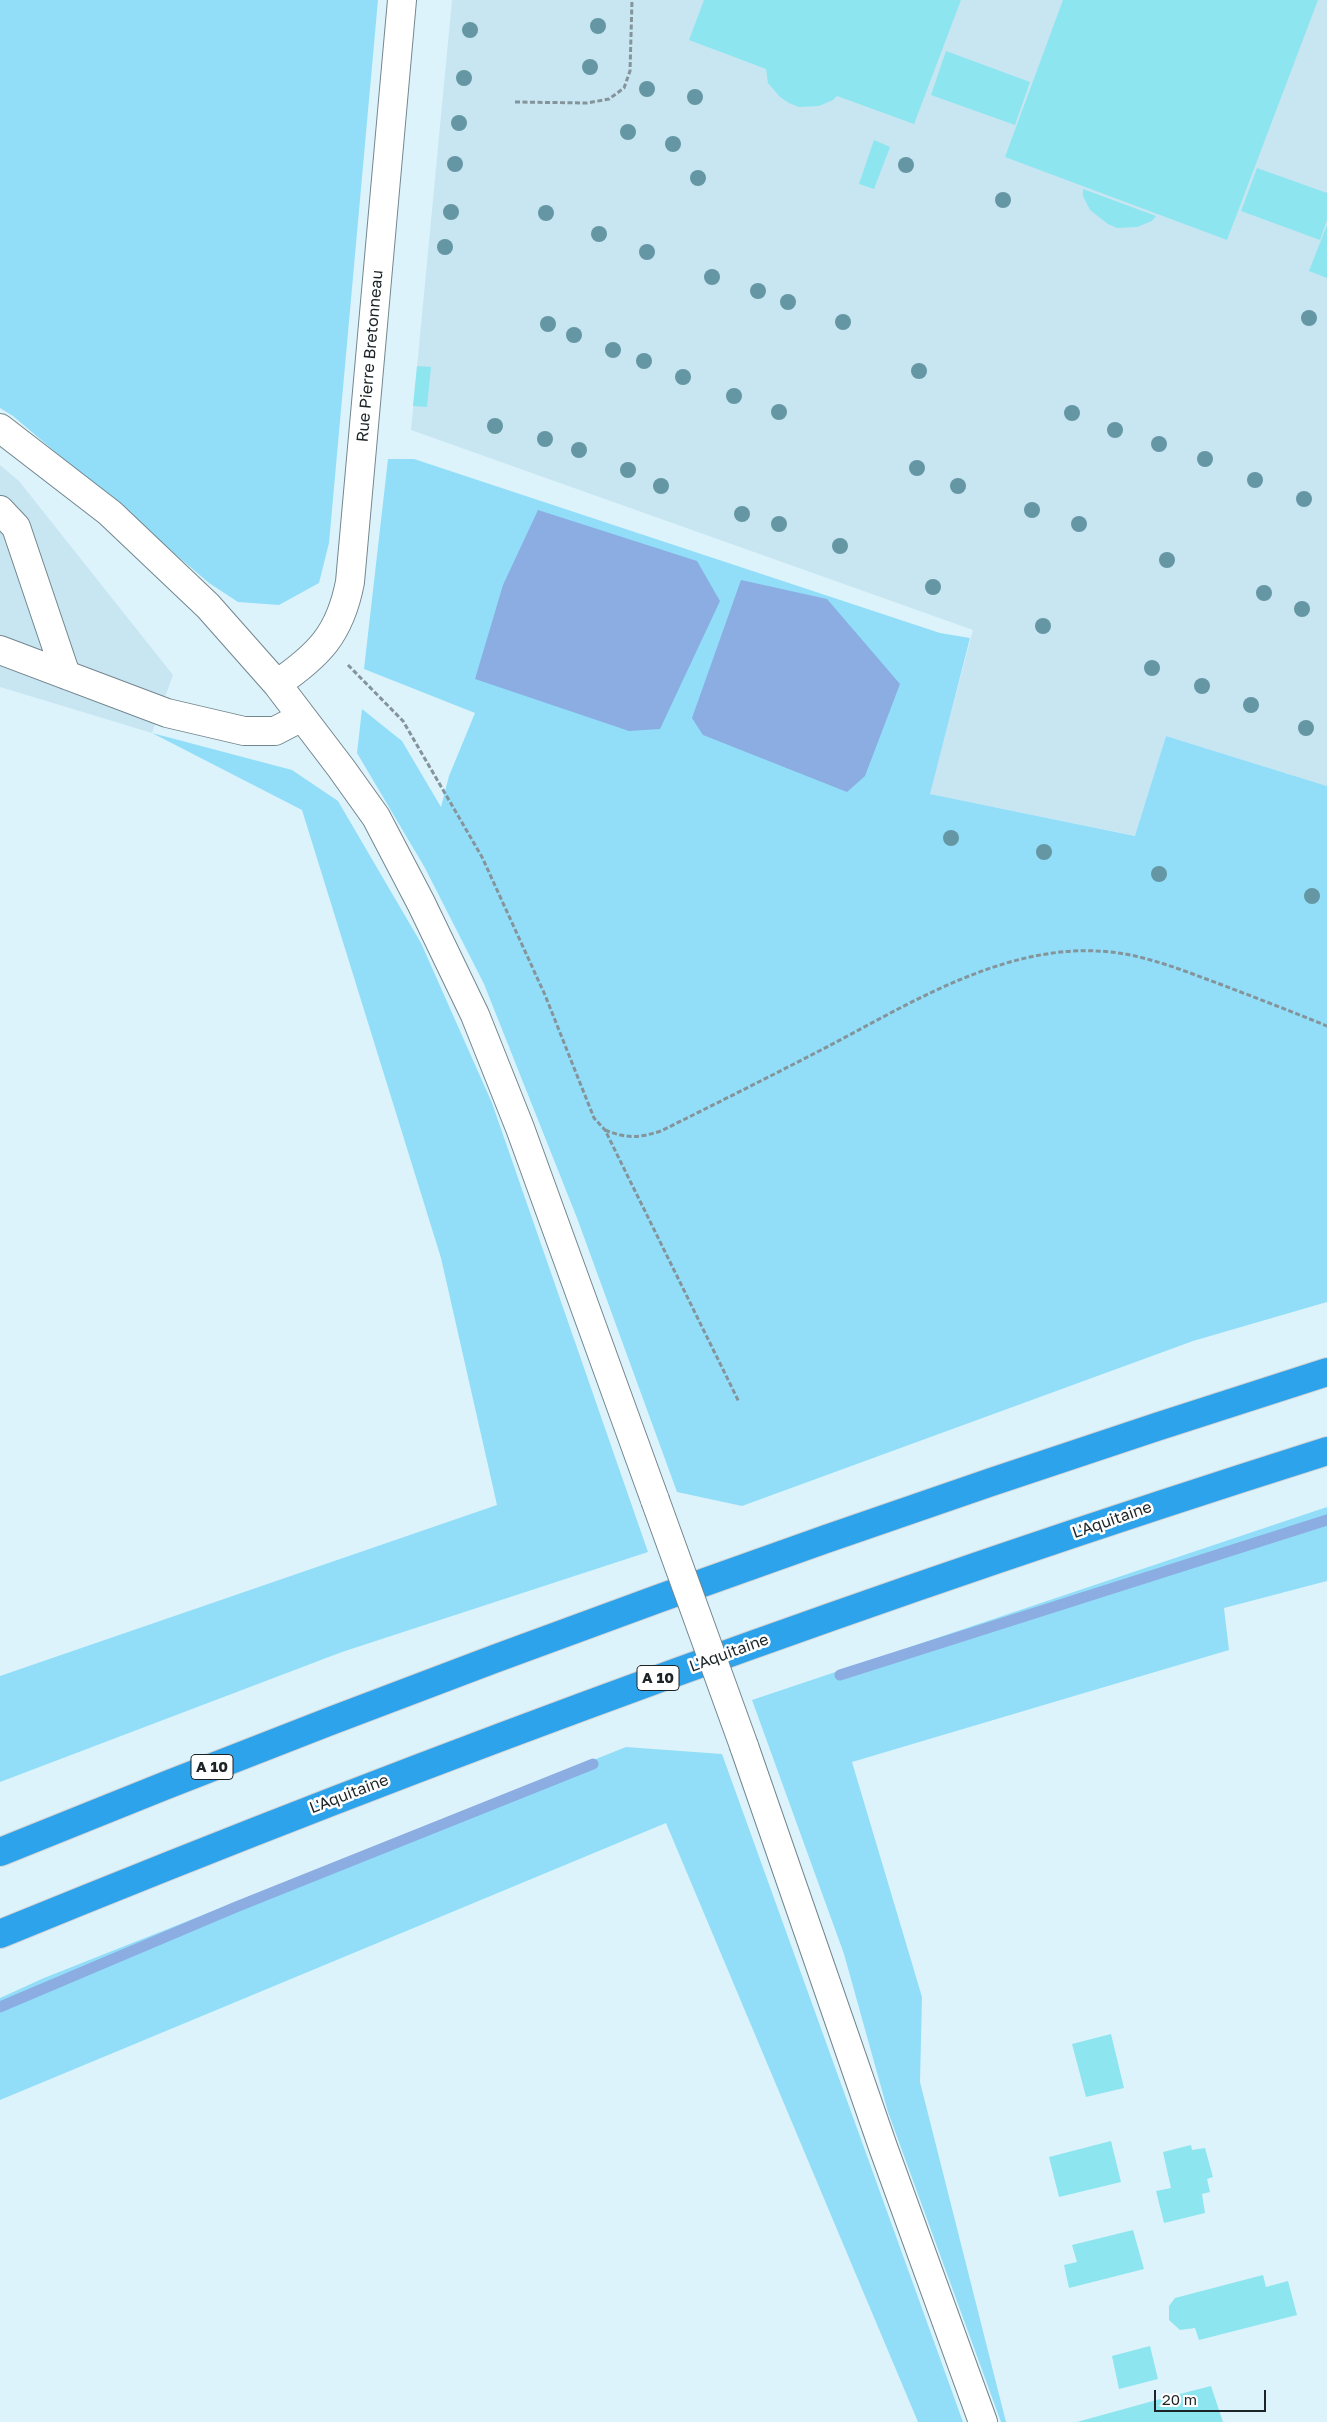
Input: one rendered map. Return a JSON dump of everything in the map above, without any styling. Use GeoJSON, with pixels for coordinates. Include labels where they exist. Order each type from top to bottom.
{"type":"FeatureCollection","features":[{"type":"Feature","properties":{"kind":"highway","name":"A 10"},"geometry":{"type":"LineString","coordinates":[[0,1852],[339,1717],[611,1615],[897,1514],[1162,1424],[1327,1372]]}},
{"type":"Feature","properties":{"kind":"highway","name":"L'Aquitaine"},"geometry":{"type":"LineString","coordinates":[[0,1934],[367,1787],[636,1686],[913,1587],[1327,1451]]}},
{"type":"Feature","properties":{"kind":"street","name":"Rue Pierre Bretonneau"},"geometry":{"type":"LineString","coordinates":[[277,684],[303,666],[326,642],[339,622],[350,582],[402,0]]}},
{"type":"Feature","properties":{"kind":"street"},"geometry":{"type":"LineString","coordinates":[[0,428],[80,489],[161,559],[208,606],[277,684],[376,817],[421,903],[475,1015],[520,1128],[744,1746],[883,2147],[983,2422]]}},
{"type":"Feature","properties":{"kind":"street"},"geometry":{"type":"LineString","coordinates":[[0,510],[16,528],[66,674]]}},
{"type":"Feature","properties":{"kind":"street"},"geometry":{"type":"LineString","coordinates":[[0,650],[167,713],[244,730],[274,731],[302,717]]}},
{"type":"Feature","properties":{"kind":"path"},"geometry":{"type":"LineString","coordinates":[[516,102],[587,102],[609,99],[624,88],[630,71],[632,0]]}},
{"type":"Feature","properties":{"kind":"path"},"geometry":{"type":"LineString","coordinates":[[326,642],[403,721],[482,857],[544,995],[580,1088],[594,1118],[605,1130],[739,1402]]}},
{"type":"Feature","properties":{"kind":"path"},"geometry":{"type":"LineString","coordinates":[[605,1130],[624,1138],[642,1137],[661,1131],[926,996],[974,974],[1010,962],[1054,954],[1095,952],[1134,956],[1176,968],[1327,1026]]}},
{"type":"Feature","properties":{"kind":"shaded area"},"geometry":{"type":"Polygon","coordinates":[[[0,0],[378,0],[329,543],[319,583],[279,605],[238,602],[209,583],[13,416],[0,408],[0,0]]]}},
{"type":"Feature","properties":{"kind":"shaded area"},"geometry":{"type":"Polygon","coordinates":[[[452,0],[1327,0],[1327,786],[1166,736],[1136,836],[929,794],[973,630],[411,430],[452,0]]]}},
{"type":"Feature","properties":{"kind":"shaded area"},"geometry":{"type":"Polygon","coordinates":[[[388,459],[414,459],[940,633],[970,638],[930,794],[1135,836],[1166,736],[1327,786],[1327,1302],[1193,1341],[742,1506],[677,1492],[577,1218],[484,984],[425,868],[357,753],[362,709],[402,741],[441,807],[449,776],[475,713],[364,669],[388,459]]]}},
{"type":"Feature","properties":{"kind":"shaded area"},"geometry":{"type":"Polygon","coordinates":[[[0,465],[19,481],[173,675],[152,733],[0,687],[0,465]]]}},
{"type":"Feature","properties":{"kind":"shaded area"},"geometry":{"type":"Polygon","coordinates":[[[538,510],[697,561],[720,601],[660,729],[629,731],[475,679],[503,585],[538,510]]]}},
{"type":"Feature","properties":{"kind":"shaded area"},"geometry":{"type":"Polygon","coordinates":[[[741,580],[827,599],[900,684],[865,776],[847,792],[703,735],[692,718],[741,580]]]}},
{"type":"Feature","properties":{"kind":"shaded area"},"geometry":{"type":"Polygon","coordinates":[[[152,733],[292,770],[338,801],[421,943],[492,1103],[648,1552],[342,1652],[0,1782],[0,1676],[497,1505],[441,1258],[302,810],[152,733]]]}},
{"type":"Feature","properties":{"kind":"shaded area"},"geometry":{"type":"Polygon","coordinates":[[[1327,1507],[1327,1581],[1224,1608],[1229,1650],[852,1762],[922,1997],[920,2082],[1006,2422],[1001,2422],[888,2112],[844,1954],[752,1700],[1327,1507]]]}},
{"type":"Feature","properties":{"kind":"shaded area"},"geometry":{"type":"Polygon","coordinates":[[[626,1747],[722,1754],[963,2422],[918,2422],[666,1823],[0,2100],[0,1998],[44,1978],[626,1747]]]}},
{"type":"Feature","properties":{"kind":"building"},"geometry":{"type":"Polygon","coordinates":[[[704,0],[961,0],[914,124],[837,96],[833,100],[819,106],[799,107],[789,103],[780,97],[768,83],[766,69],[689,40],[704,0]]]}},
{"type":"Feature","properties":{"kind":"building"},"geometry":{"type":"Polygon","coordinates":[[[1063,0],[1318,0],[1227,240],[1005,157],[1063,0]]]}},
{"type":"Feature","properties":{"kind":"building"},"geometry":{"type":"Polygon","coordinates":[[[946,51],[1030,82],[1015,125],[931,95],[946,51]]]}},
{"type":"Feature","properties":{"kind":"building"},"geometry":{"type":"Polygon","coordinates":[[[874,140],[890,147],[874,189],[859,184],[874,140]]]}},
{"type":"Feature","properties":{"kind":"building"},"geometry":{"type":"Polygon","coordinates":[[[1257,168],[1327,193],[1327,220],[1320,240],[1241,211],[1257,168]]]}},
{"type":"Feature","properties":{"kind":"building"},"geometry":{"type":"Polygon","coordinates":[[[1083,189],[1156,216],[1152,221],[1137,227],[1117,228],[1108,224],[1090,210],[1083,196],[1083,189]]]}},
{"type":"Feature","properties":{"kind":"building"},"geometry":{"type":"Polygon","coordinates":[[[1327,225],[1327,278],[1309,271],[1327,225]]]}},
{"type":"Feature","properties":{"kind":"building"},"geometry":{"type":"Polygon","coordinates":[[[417,366],[431,367],[427,407],[413,406],[417,366]]]}},
{"type":"Feature","properties":{"kind":"building"},"geometry":{"type":"Polygon","coordinates":[[[1111,2034],[1124,2088],[1086,2097],[1072,2044],[1111,2034]]]}},
{"type":"Feature","properties":{"kind":"building"},"geometry":{"type":"Polygon","coordinates":[[[1111,2141],[1121,2182],[1059,2197],[1049,2157],[1111,2141]]]}},
{"type":"Feature","properties":{"kind":"building"},"geometry":{"type":"Polygon","coordinates":[[[1191,2145],[1192,2150],[1205,2148],[1213,2177],[1207,2179],[1210,2192],[1202,2194],[1205,2213],[1164,2223],[1156,2191],[1171,2188],[1163,2152],[1191,2145]]]}},
{"type":"Feature","properties":{"kind":"building"},"geometry":{"type":"Polygon","coordinates":[[[1133,2230],[1144,2269],[1069,2288],[1064,2265],[1077,2262],[1072,2245],[1133,2230]]]}},
{"type":"Feature","properties":{"kind":"building"},"geometry":{"type":"Polygon","coordinates":[[[1263,2275],[1266,2287],[1288,2281],[1297,2315],[1199,2340],[1195,2328],[1180,2330],[1169,2320],[1169,2306],[1175,2298],[1263,2275]]]}},
{"type":"Feature","properties":{"kind":"building"},"geometry":{"type":"Polygon","coordinates":[[[1150,2346],[1158,2379],[1119,2389],[1112,2356],[1150,2346]]]}},
{"type":"Feature","properties":{"kind":"building"},"geometry":{"type":"Polygon","coordinates":[[[1211,2386],[1223,2422],[1077,2422],[1160,2399],[1211,2386]]]}},
{"type":"Feature","properties":{"kind":"waterway"},"geometry":{"type":"LineString","coordinates":[[840,1675],[1327,1520]]}},
{"type":"Feature","properties":{"kind":"waterway"},"geometry":{"type":"LineString","coordinates":[[0,2007],[236,1907],[593,1764]]}}]}
